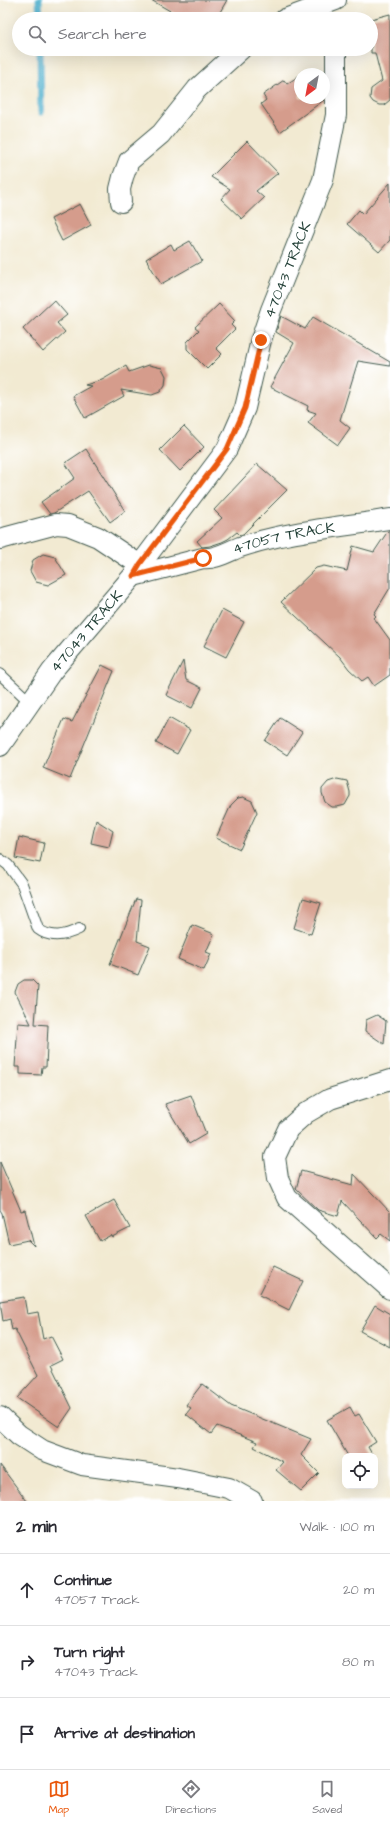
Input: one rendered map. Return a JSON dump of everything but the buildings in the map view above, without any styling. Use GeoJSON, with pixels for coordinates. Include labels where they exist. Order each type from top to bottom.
{"type":"FeatureCollection","features":[{"type":"Feature","properties":{"kind":"street"},"geometry":{"type":"LineString","coordinates":[[304,12],[336,0],[336,12]]}},
{"type":"Feature","properties":{"kind":"street"},"geometry":{"type":"LineString","coordinates":[[120,202],[120,189],[129,161],[161,134],[198,89],[233,56]]}},
{"type":"Feature","properties":{"kind":"street","name":"47043 TRACK"},"geometry":{"type":"LineString","coordinates":[[0,746],[52,671],[136,570],[227,449],[245,408],[261,340],[271,310],[323,180],[331,150],[336,115],[336,56]]}},
{"type":"Feature","properties":{"kind":"street","name":"47057 TRACK"},"geometry":{"type":"LineString","coordinates":[[136,570],[203,558],[210,559],[243,546],[276,536],[390,519]]}},
{"type":"Feature","properties":{"kind":"street"},"geometry":{"type":"LineString","coordinates":[[0,539],[56,524],[68,525],[98,537],[136,570]]}},
{"type":"Feature","properties":{"kind":"street"},"geometry":{"type":"LineString","coordinates":[[390,1080],[330,1099],[306,1113],[288,1129],[274,1157],[278,1178],[287,1198],[390,1289]]}},
{"type":"Feature","properties":{"kind":"street"},"geometry":{"type":"LineString","coordinates":[[0,1417],[19,1435],[42,1450],[82,1465],[178,1478],[229,1488],[252,1501]]}},
{"type":"Feature","properties":{"kind":"lane"},"geometry":{"type":"LineString","coordinates":[[0,674],[30,702]]}},
{"type":"Feature","properties":{"kind":"lane"},"geometry":{"type":"LineString","coordinates":[[0,859],[8,865],[22,884],[38,929],[42,932],[59,936],[66,935],[79,929]]}},
{"type":"Feature","properties":{"kind":"waterway"},"geometry":{"type":"LineString","coordinates":[[39,0],[40,12]]}},
{"type":"Feature","properties":{"kind":"waterway"},"geometry":{"type":"LineString","coordinates":[[40,56],[41,112]]}},
{"type":"Feature","properties":{"kind":"route"},"geometry":{"type":"LineString","coordinates":[[203,558],[133,576],[140,564],[227,449],[245,408],[261,340]]}}]}
